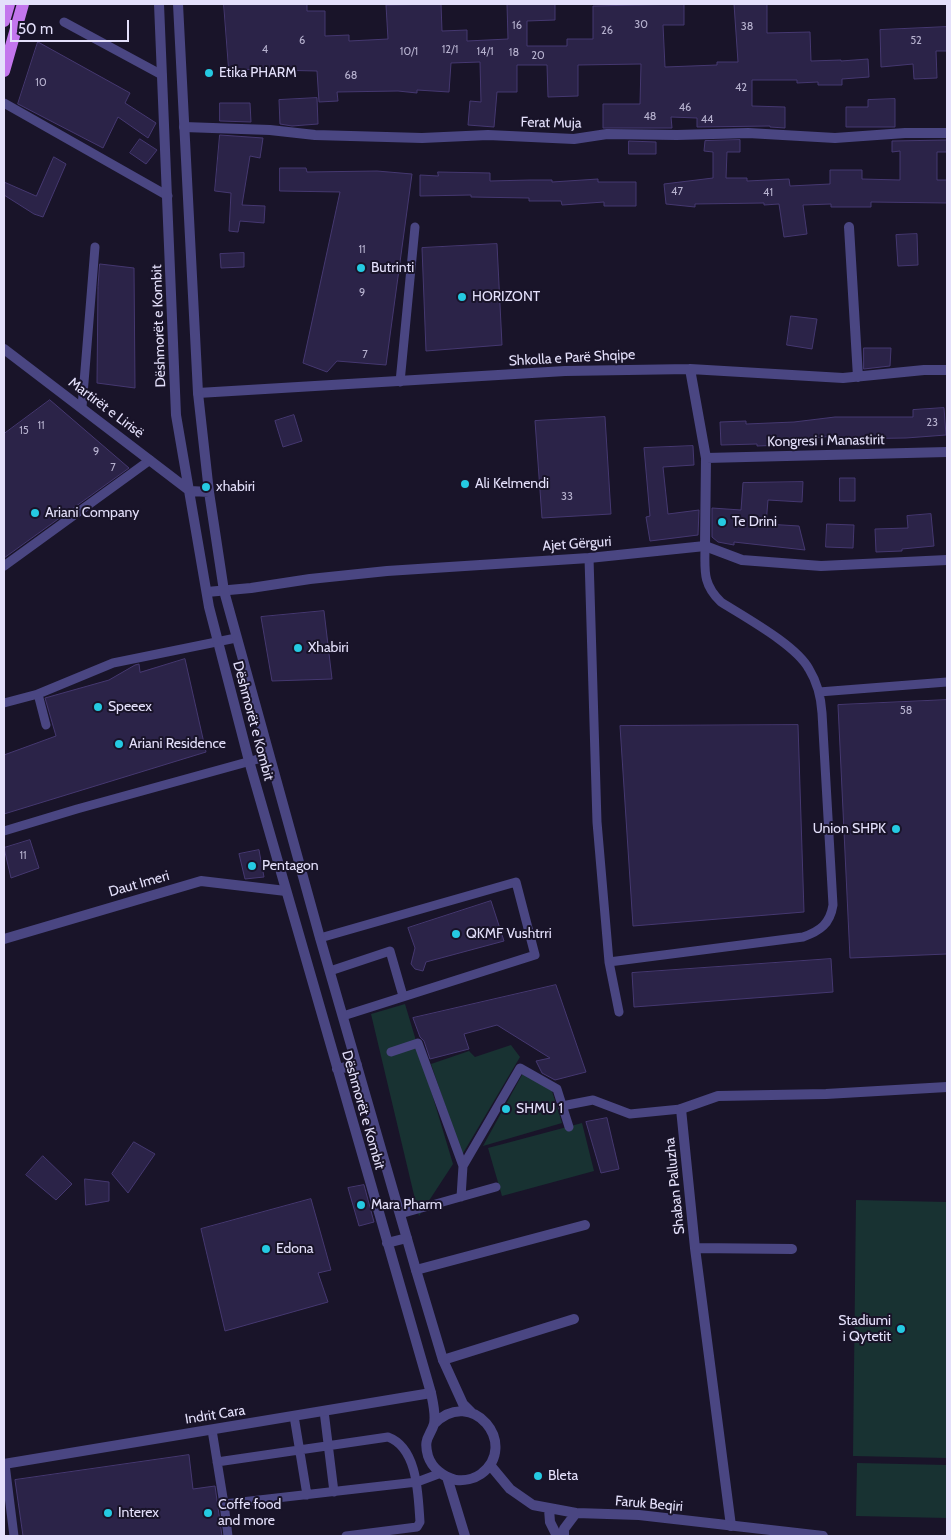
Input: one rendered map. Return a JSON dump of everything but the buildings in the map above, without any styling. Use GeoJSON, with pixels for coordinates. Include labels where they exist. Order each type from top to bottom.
{"type":"FeatureCollection","features":[{"type":"Feature","properties":{"kind":"main road"},"geometry":{"type":"LineString","coordinates":[[4,21],[9,4]]}},
{"type":"Feature","properties":{"kind":"main road"},"geometry":{"type":"LineString","coordinates":[[4,71],[23,4]]}},
{"type":"Feature","properties":{"kind":"street","name":"Dëshmorët e Kombit"},"geometry":{"type":"LineString","coordinates":[[159,4],[176,415],[207,592],[249,761],[431,1393],[434,1424]]}},
{"type":"Feature","properties":{"kind":"street","name":"Dëshmorët e Kombit"},"geometry":{"type":"LineString","coordinates":[[178,4],[198,393],[209,492],[224,591],[320,938],[443,1360],[463,1404],[471,1412]]}},
{"type":"Feature","properties":{"kind":"street"},"geometry":{"type":"LineString","coordinates":[[162,75],[181,76]]}},
{"type":"Feature","properties":{"kind":"street","name":"Ferat Muja"},"geometry":{"type":"LineString","coordinates":[[184,127],[270,130],[314,135],[422,138],[488,135],[574,139],[607,134],[677,136],[748,133],[835,138],[905,133],[947,134]]}},
{"type":"Feature","properties":{"kind":"street"},"geometry":{"type":"LineString","coordinates":[[849,227],[858,377]]}},
{"type":"Feature","properties":{"kind":"street","name":"Martirët e Lirisë"},"geometry":{"type":"LineString","coordinates":[[4,349],[190,491]]}},
{"type":"Feature","properties":{"kind":"street"},"geometry":{"type":"LineString","coordinates":[[690,369],[706,458],[705,546]]}},
{"type":"Feature","properties":{"kind":"street","name":"Shkolla e Parë Shqipe"},"geometry":{"type":"LineString","coordinates":[[198,393],[565,371],[690,369],[843,378],[924,370],[947,370]]}},
{"type":"Feature","properties":{"kind":"street","name":"Kongresi i Manastirit"},"geometry":{"type":"LineString","coordinates":[[706,458],[947,452]]}},
{"type":"Feature","properties":{"kind":"street"},"geometry":{"type":"LineString","coordinates":[[190,491],[209,492]]}},
{"type":"Feature","properties":{"kind":"street","name":"Ajet Gërguri"},"geometry":{"type":"LineString","coordinates":[[207,592],[386,571],[589,558],[705,546],[742,560],[821,566],[947,560]]}},
{"type":"Feature","properties":{"kind":"street","name":"Daut Imeri"},"geometry":{"type":"LineString","coordinates":[[4,939],[200,881],[286,891]]}},
{"type":"Feature","properties":{"kind":"street"},"geometry":{"type":"LineString","coordinates":[[337,1069],[357,1065]]}},
{"type":"Feature","properties":{"kind":"street"},"geometry":{"type":"LineString","coordinates":[[681,1109],[718,1096],[826,1094],[947,1087]]}},
{"type":"Feature","properties":{"kind":"street","name":"Shaban Palluzha"},"geometry":{"type":"LineString","coordinates":[[681,1109],[695,1248],[731,1526]]}},
{"type":"Feature","properties":{"kind":"street"},"geometry":{"type":"LineString","coordinates":[[416,1270],[585,1225]]}},
{"type":"Feature","properties":{"kind":"street"},"geometry":{"type":"LineString","coordinates":[[388,1243],[407,1238]]}},
{"type":"Feature","properties":{"kind":"street"},"geometry":{"type":"LineString","coordinates":[[695,1248],[792,1248]]}},
{"type":"Feature","properties":{"kind":"street"},"geometry":{"type":"LineString","coordinates":[[443,1360],[574,1319]]}},
{"type":"Feature","properties":{"kind":"street","name":"Indrit Cara"},"geometry":{"type":"LineString","coordinates":[[4,1464],[431,1393]]}},
{"type":"Feature","properties":{"kind":"street"},"geometry":{"type":"LineString","coordinates":[[471,1412],[486,1422],[495,1438],[494,1456],[484,1472],[472,1478],[459,1480],[444,1475],[434,1467],[426,1450],[426,1441],[434,1424],[446,1414],[471,1412]]}},
{"type":"Feature","properties":{"kind":"street","name":"Faruk Beqiri"},"geometry":{"type":"LineString","coordinates":[[490,1465],[510,1489],[533,1505],[549,1509],[576,1513],[639,1514],[823,1536]]}},
{"type":"Feature","properties":{"kind":"street"},"geometry":{"type":"LineString","coordinates":[[444,1475],[465,1536]]}},
{"type":"Feature","properties":{"kind":"street"},"geometry":{"type":"LineString","coordinates":[[549,1509],[550,1522],[557,1536]]}},
{"type":"Feature","properties":{"kind":"street"},"geometry":{"type":"LineString","coordinates":[[564,1536],[564,1529],[576,1513]]}},
{"type":"Feature","properties":{"kind":"lane"},"geometry":{"type":"LineString","coordinates":[[64,22],[162,75]]}},
{"type":"Feature","properties":{"kind":"lane"},"geometry":{"type":"LineString","coordinates":[[4,103],[168,196]]}},
{"type":"Feature","properties":{"kind":"lane"},"geometry":{"type":"LineString","coordinates":[[400,382],[416,227]]}},
{"type":"Feature","properties":{"kind":"lane"},"geometry":{"type":"LineString","coordinates":[[82,407],[95,247]]}},
{"type":"Feature","properties":{"kind":"lane"},"geometry":{"type":"LineString","coordinates":[[4,566],[150,460]]}},
{"type":"Feature","properties":{"kind":"lane"},"geometry":{"type":"LineString","coordinates":[[609,962],[803,937],[819,930],[829,920],[833,905],[822,713],[819,692],[809,668],[800,656],[714,595],[705,577],[705,546]]}},
{"type":"Feature","properties":{"kind":"lane"},"geometry":{"type":"LineString","coordinates":[[589,558],[597,822],[609,962],[619,1012]]}},
{"type":"Feature","properties":{"kind":"lane"},"geometry":{"type":"LineString","coordinates":[[4,703],[38,694],[113,663],[236,638]]}},
{"type":"Feature","properties":{"kind":"lane"},"geometry":{"type":"LineString","coordinates":[[819,692],[947,682]]}},
{"type":"Feature","properties":{"kind":"lane"},"geometry":{"type":"LineString","coordinates":[[38,694],[46,725]]}},
{"type":"Feature","properties":{"kind":"lane"},"geometry":{"type":"LineString","coordinates":[[4,831],[269,756]]}},
{"type":"Feature","properties":{"kind":"lane"},"geometry":{"type":"LineString","coordinates":[[320,938],[516,882],[535,955],[343,1016]]}},
{"type":"Feature","properties":{"kind":"lane"},"geometry":{"type":"LineString","coordinates":[[330,971],[390,951],[403,996]]}},
{"type":"Feature","properties":{"kind":"lane"},"geometry":{"type":"LineString","coordinates":[[391,1052],[418,1043],[463,1166]]}},
{"type":"Feature","properties":{"kind":"lane"},"geometry":{"type":"LineString","coordinates":[[460,1197],[463,1166],[520,1068],[557,1089],[569,1127]]}},
{"type":"Feature","properties":{"kind":"lane"},"geometry":{"type":"LineString","coordinates":[[562,1106],[593,1100],[630,1114],[681,1109]]}},
{"type":"Feature","properties":{"kind":"lane"},"geometry":{"type":"LineString","coordinates":[[400,1214],[496,1187]]}},
{"type":"Feature","properties":{"kind":"lane"},"geometry":{"type":"LineString","coordinates":[[324,1412],[334,1492]]}},
{"type":"Feature","properties":{"kind":"lane"},"geometry":{"type":"LineString","coordinates":[[294,1416],[306,1495]]}},
{"type":"Feature","properties":{"kind":"lane"},"geometry":{"type":"LineString","coordinates":[[212,1430],[228,1536]]}},
{"type":"Feature","properties":{"kind":"lane"},"geometry":{"type":"LineString","coordinates":[[217,1462],[388,1436],[396,1440],[404,1448],[417,1482],[420,1522],[417,1527],[346,1536]]}},
{"type":"Feature","properties":{"kind":"lane"},"geometry":{"type":"LineString","coordinates":[[4,1464],[7,1505],[14,1536]]}},
{"type":"Feature","properties":{"kind":"lane"},"geometry":{"type":"LineString","coordinates":[[224,1504],[417,1482],[444,1475]]}},
{"type":"Feature","properties":{"kind":"green space"},"geometry":{"type":"Polygon","coordinates":[[[405,1004],[453,1164],[419,1216],[371,1014],[405,1004]]]}},
{"type":"Feature","properties":{"kind":"green space"},"geometry":{"type":"Polygon","coordinates":[[[511,1045],[520,1057],[462,1155],[431,1064],[469,1051],[475,1057],[511,1045]]]}},
{"type":"Feature","properties":{"kind":"green space"},"geometry":{"type":"Polygon","coordinates":[[[523,1073],[552,1091],[562,1123],[483,1146],[523,1073]]]}},
{"type":"Feature","properties":{"kind":"green space"},"geometry":{"type":"Polygon","coordinates":[[[582,1123],[594,1171],[502,1196],[488,1148],[582,1123]]]}},
{"type":"Feature","properties":{"kind":"green space","name":"Stadiumi i Qytetit"},"geometry":{"type":"Polygon","coordinates":[[[856,1200],[947,1202],[947,1458],[853,1456],[856,1200]]]}},
{"type":"Feature","properties":{"kind":"green space"},"geometry":{"type":"Polygon","coordinates":[[[857,1463],[947,1465],[947,1518],[856,1516],[857,1463]]]}},
{"type":"Feature","properties":{"kind":"place","name":"Etika PHARM"},"geometry":{"type":"Point","coordinates":[209,73]}},
{"type":"Feature","properties":{"kind":"place","name":"Butrinti"},"geometry":{"type":"Point","coordinates":[361,268]}},
{"type":"Feature","properties":{"kind":"place","name":"HORIZONT"},"geometry":{"type":"Point","coordinates":[462,297]}},
{"type":"Feature","properties":{"kind":"place","name":"Ali Kelmendi"},"geometry":{"type":"Point","coordinates":[465,484]}},
{"type":"Feature","properties":{"kind":"place","name":"xhabiri"},"geometry":{"type":"Point","coordinates":[206,487]}},
{"type":"Feature","properties":{"kind":"place","name":"Ariani Company"},"geometry":{"type":"Point","coordinates":[35,513]}},
{"type":"Feature","properties":{"kind":"place","name":"Te Drini"},"geometry":{"type":"Point","coordinates":[722,522]}},
{"type":"Feature","properties":{"kind":"place","name":"Xhabiri"},"geometry":{"type":"Point","coordinates":[298,648]}},
{"type":"Feature","properties":{"kind":"place","name":"Speeex"},"geometry":{"type":"Point","coordinates":[98,707]}},
{"type":"Feature","properties":{"kind":"place","name":"Ariani Residence"},"geometry":{"type":"Point","coordinates":[119,744]}},
{"type":"Feature","properties":{"kind":"place","name":"Union SHPK"},"geometry":{"type":"Point","coordinates":[896,829]}},
{"type":"Feature","properties":{"kind":"place","name":"Pentagon"},"geometry":{"type":"Point","coordinates":[252,866]}},
{"type":"Feature","properties":{"kind":"place","name":"QKMF Vushtrri"},"geometry":{"type":"Point","coordinates":[456,934]}},
{"type":"Feature","properties":{"kind":"place","name":"SHMU 1"},"geometry":{"type":"Point","coordinates":[506,1109]}},
{"type":"Feature","properties":{"kind":"place","name":"Mara Pharm"},"geometry":{"type":"Point","coordinates":[361,1205]}},
{"type":"Feature","properties":{"kind":"place","name":"Edona"},"geometry":{"type":"Point","coordinates":[266,1249]}},
{"type":"Feature","properties":{"kind":"place","name":"Stadiumi i Qytetit"},"geometry":{"type":"Point","coordinates":[901,1329]}},
{"type":"Feature","properties":{"kind":"place","name":"Bleta"},"geometry":{"type":"Point","coordinates":[538,1476]}},
{"type":"Feature","properties":{"kind":"place","name":"Interex"},"geometry":{"type":"Point","coordinates":[108,1513]}},
{"type":"Feature","properties":{"kind":"place","name":"Coffe food and more"},"geometry":{"type":"Point","coordinates":[208,1513]}}]}
